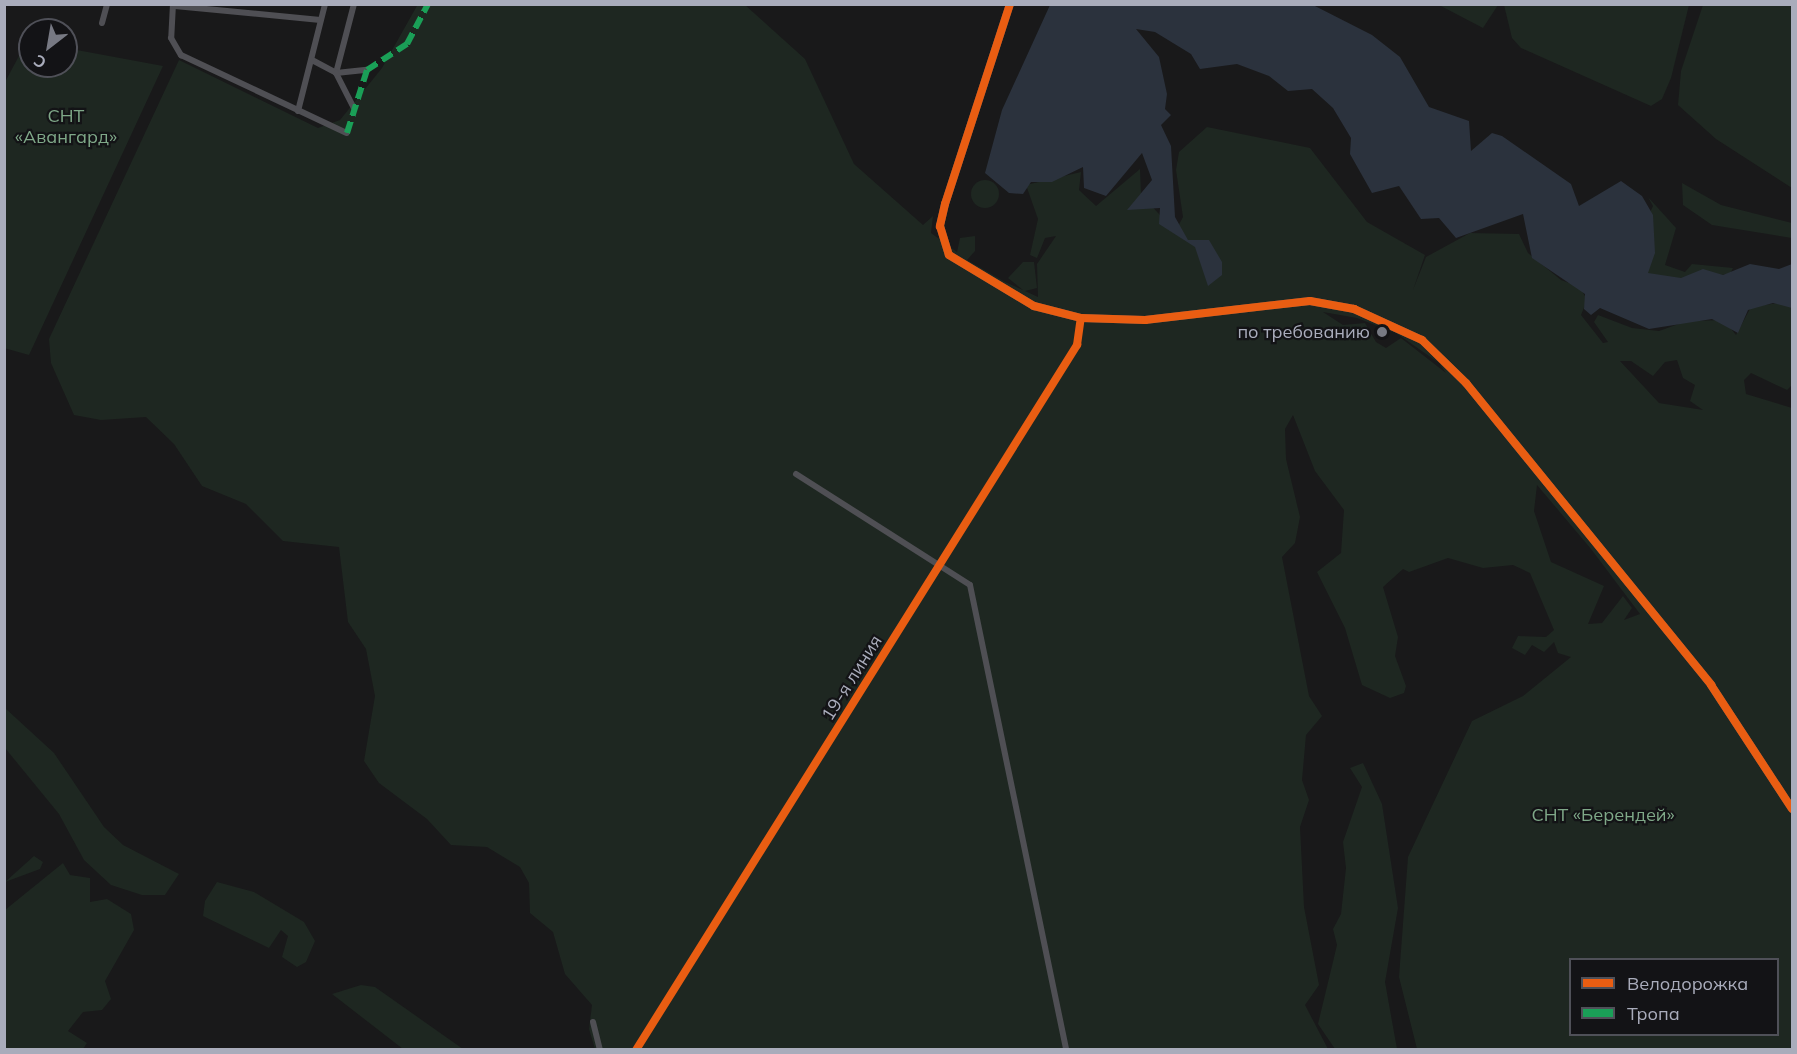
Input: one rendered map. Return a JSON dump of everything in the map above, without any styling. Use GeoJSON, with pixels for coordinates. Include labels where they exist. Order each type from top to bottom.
{"type":"FeatureCollection","features":[{"type":"Feature","properties":{"kind":"street"},"geometry":{"type":"LineString","coordinates":[[102,24],[107,4]]}},
{"type":"Feature","properties":{"kind":"street"},"geometry":{"type":"LineString","coordinates":[[298,111],[325,4]]}},
{"type":"Feature","properties":{"kind":"street"},"geometry":{"type":"LineString","coordinates":[[354,4],[336,73],[354,108]]}},
{"type":"Feature","properties":{"kind":"street"},"geometry":{"type":"LineString","coordinates":[[1010,4],[945,204],[943,245],[977,276],[1034,306],[1081,318],[1145,320],[1310,301],[1354,309],[1422,340],[1466,383],[1711,685],[1792,809]]}},
{"type":"Feature","properties":{"kind":"street"},"geometry":{"type":"LineString","coordinates":[[320,20],[174,5],[174,48],[298,111],[347,133]]}},
{"type":"Feature","properties":{"kind":"street"},"geometry":{"type":"LineString","coordinates":[[312,60],[336,73],[367,70]]}},
{"type":"Feature","properties":{"kind":"street","name":"19-я линия"},"geometry":{"type":"LineString","coordinates":[[636,1050],[1077,345],[1081,318]]}},
{"type":"Feature","properties":{"kind":"street"},"geometry":{"type":"LineString","coordinates":[[796,474],[970,585],[1066,1050]]}},
{"type":"Feature","properties":{"kind":"street"},"geometry":{"type":"LineString","coordinates":[[593,1022],[600,1050]]}},
{"type":"Feature","properties":{"kind":"green space","name":"СНТ «Берендей»"},"geometry":{"type":"Polygon","coordinates":[[[418,4],[745,5],[805,59],[854,164],[923,225],[933,216],[931,233],[957,252],[960,238],[975,236],[975,251],[967,260],[1005,282],[1023,290],[1008,278],[1023,262],[1034,262],[1037,288],[1025,291],[1038,297],[1037,264],[1056,236],[1045,238],[1037,258],[1030,255],[1038,219],[1026,185],[1081,172],[1079,190],[1096,206],[1140,169],[1141,194],[1175,232],[1183,217],[1176,170],[1179,152],[1207,127],[1310,148],[1367,222],[1425,255],[1413,290],[1426,257],[1470,233],[1519,234],[1528,253],[1561,280],[1580,287],[1587,300],[1581,315],[1603,343],[1608,342],[1594,322],[1598,315],[1632,328],[1659,331],[1687,321],[1724,320],[1736,335],[1751,307],[1785,302],[1792,306],[1792,385],[1787,390],[1751,373],[1744,380],[1746,394],[1792,408],[1792,1049],[1417,1049],[1399,977],[1408,857],[1472,721],[1523,696],[1571,657],[1558,653],[1554,642],[1544,652],[1532,645],[1525,655],[1512,648],[1518,636],[1546,637],[1554,630],[1530,573],[1513,565],[1483,568],[1448,558],[1409,572],[1403,569],[1383,587],[1398,637],[1395,656],[1406,686],[1404,693],[1390,698],[1362,685],[1345,628],[1317,572],[1341,553],[1344,510],[1315,471],[1293,415],[1285,429],[1286,459],[1300,517],[1295,543],[1282,557],[1309,696],[1322,716],[1306,735],[1302,780],[1309,800],[1300,827],[1304,907],[1319,985],[1305,1005],[1328,1049],[595,1049],[589,1029],[592,1005],[565,974],[553,932],[530,913],[529,883],[520,867],[487,847],[451,845],[427,819],[379,783],[364,761],[375,696],[366,649],[348,622],[339,547],[283,541],[246,504],[202,486],[174,444],[146,417],[101,420],[74,415],[51,363],[49,339],[179,60],[318,128],[340,120],[382,68],[418,4]],[[1323,312],[1343,325],[1365,323],[1376,342],[1386,348],[1401,338],[1446,373],[1439,363],[1396,333],[1357,318],[1323,312]],[[1677,360],[1665,362],[1653,376],[1631,361],[1620,361],[1659,403],[1703,410],[1690,401],[1695,385],[1683,378],[1677,360]],[[1537,485],[1534,511],[1551,562],[1604,586],[1588,624],[1602,623],[1623,596],[1632,608],[1624,620],[1640,614],[1591,549],[1537,485]]]}},
{"type":"Feature","properties":{"kind":"green space"},"geometry":{"type":"Polygon","coordinates":[[[1498,4],[1483,28],[1439,5],[1498,4]]]}},
{"type":"Feature","properties":{"kind":"green space"},"geometry":{"type":"Polygon","coordinates":[[[1504,4],[1689,5],[1671,78],[1662,99],[1651,106],[1521,48],[1512,38],[1504,4]]]}},
{"type":"Feature","properties":{"kind":"green space"},"geometry":{"type":"Polygon","coordinates":[[[1703,5],[1792,5],[1792,188],[1716,139],[1678,105],[1681,71],[1703,5]]]}},
{"type":"Feature","properties":{"kind":"green space","name":"СНТ «Авангард»"},"geometry":{"type":"Polygon","coordinates":[[[78,50],[163,66],[29,355],[4,348],[5,82],[18,58],[18,78],[78,78],[78,50]]]}},
{"type":"Feature","properties":{"kind":"green space"},"geometry":{"type":"Polygon","coordinates":[[[985,180],[995,184],[999,194],[995,204],[985,208],[975,204],[971,194],[975,184],[985,180]]]}},
{"type":"Feature","properties":{"kind":"green space"},"geometry":{"type":"Polygon","coordinates":[[[1682,183],[1721,205],[1792,223],[1792,238],[1712,225],[1683,205],[1682,183]]]}},
{"type":"Feature","properties":{"kind":"green space"},"geometry":{"type":"Polygon","coordinates":[[[1648,197],[1676,228],[1665,265],[1685,272],[1692,264],[1733,268],[1730,274],[1685,279],[1645,276],[1646,221],[1653,206],[1648,197]]]}},
{"type":"Feature","properties":{"kind":"green space"},"geometry":{"type":"Polygon","coordinates":[[[5,708],[54,753],[104,827],[123,845],[179,874],[165,895],[142,895],[111,885],[84,860],[59,814],[5,748],[5,708]]]}},
{"type":"Feature","properties":{"kind":"green space"},"geometry":{"type":"Polygon","coordinates":[[[1363,763],[1382,804],[1398,908],[1385,982],[1397,1049],[1335,1049],[1318,1024],[1337,945],[1333,929],[1341,914],[1346,868],[1343,842],[1362,787],[1350,768],[1363,763]]]}},
{"type":"Feature","properties":{"kind":"green space"},"geometry":{"type":"Polygon","coordinates":[[[34,856],[43,862],[40,869],[5,882],[34,856]]]}},
{"type":"Feature","properties":{"kind":"green space"},"geometry":{"type":"Polygon","coordinates":[[[63,863],[70,875],[90,878],[90,902],[107,899],[131,914],[134,930],[105,981],[111,999],[102,1010],[83,1012],[68,1031],[87,1043],[83,1049],[5,1049],[5,910],[63,863]]]}},
{"type":"Feature","properties":{"kind":"green space"},"geometry":{"type":"Polygon","coordinates":[[[217,882],[254,892],[304,922],[315,941],[306,962],[297,967],[282,957],[288,936],[281,930],[269,948],[203,916],[205,901],[217,882]]]}},
{"type":"Feature","properties":{"kind":"green space"},"geometry":{"type":"Polygon","coordinates":[[[361,985],[375,987],[463,1049],[403,1049],[332,994],[361,985]]]}},
{"type":"Feature","properties":{"kind":"shaded area"},"geometry":{"type":"Polygon","coordinates":[[[1050,5],[1313,5],[1372,35],[1400,57],[1429,107],[1469,121],[1471,151],[1492,133],[1502,136],[1571,184],[1579,206],[1621,181],[1642,196],[1653,215],[1655,253],[1648,273],[1681,278],[1703,269],[1723,275],[1750,264],[1779,269],[1792,264],[1792,308],[1773,303],[1748,310],[1738,333],[1712,319],[1649,329],[1600,308],[1591,315],[1584,309],[1585,294],[1532,258],[1523,214],[1456,238],[1439,218],[1421,219],[1399,186],[1372,193],[1350,154],[1351,138],[1333,108],[1312,89],[1288,91],[1269,76],[1237,64],[1200,69],[1191,54],[1155,32],[1136,29],[1159,57],[1167,94],[1165,109],[1171,115],[1161,125],[1171,146],[1175,217],[1188,240],[1209,240],[1222,262],[1222,275],[1208,286],[1195,247],[1159,224],[1160,208],[1127,210],[1152,180],[1142,153],[1106,196],[1084,188],[1083,167],[1052,182],[1031,182],[1023,194],[1009,193],[985,173],[1002,110],[1050,5]]]}},
{"type":"Feature","properties":{"kind":"marked path"},"geometry":{"type":"LineString","coordinates":[[347,133],[367,70],[407,44],[428,4]]}},
{"type":"Feature","properties":{"kind":"cycle path"},"geometry":{"type":"LineString","coordinates":[[1010,4],[945,204],[940,226],[949,255],[1034,306],[1081,318],[1145,320],[1310,301],[1354,309],[1422,340],[1466,383],[1711,685],[1792,809]]}},
{"type":"Feature","properties":{"kind":"cycle path"},"geometry":{"type":"LineString","coordinates":[[636,1050],[1077,345],[1081,318]]}},
{"type":"Feature","properties":{"kind":"place","name":"по требованию"},"geometry":{"type":"Point","coordinates":[1382,332]}}]}
